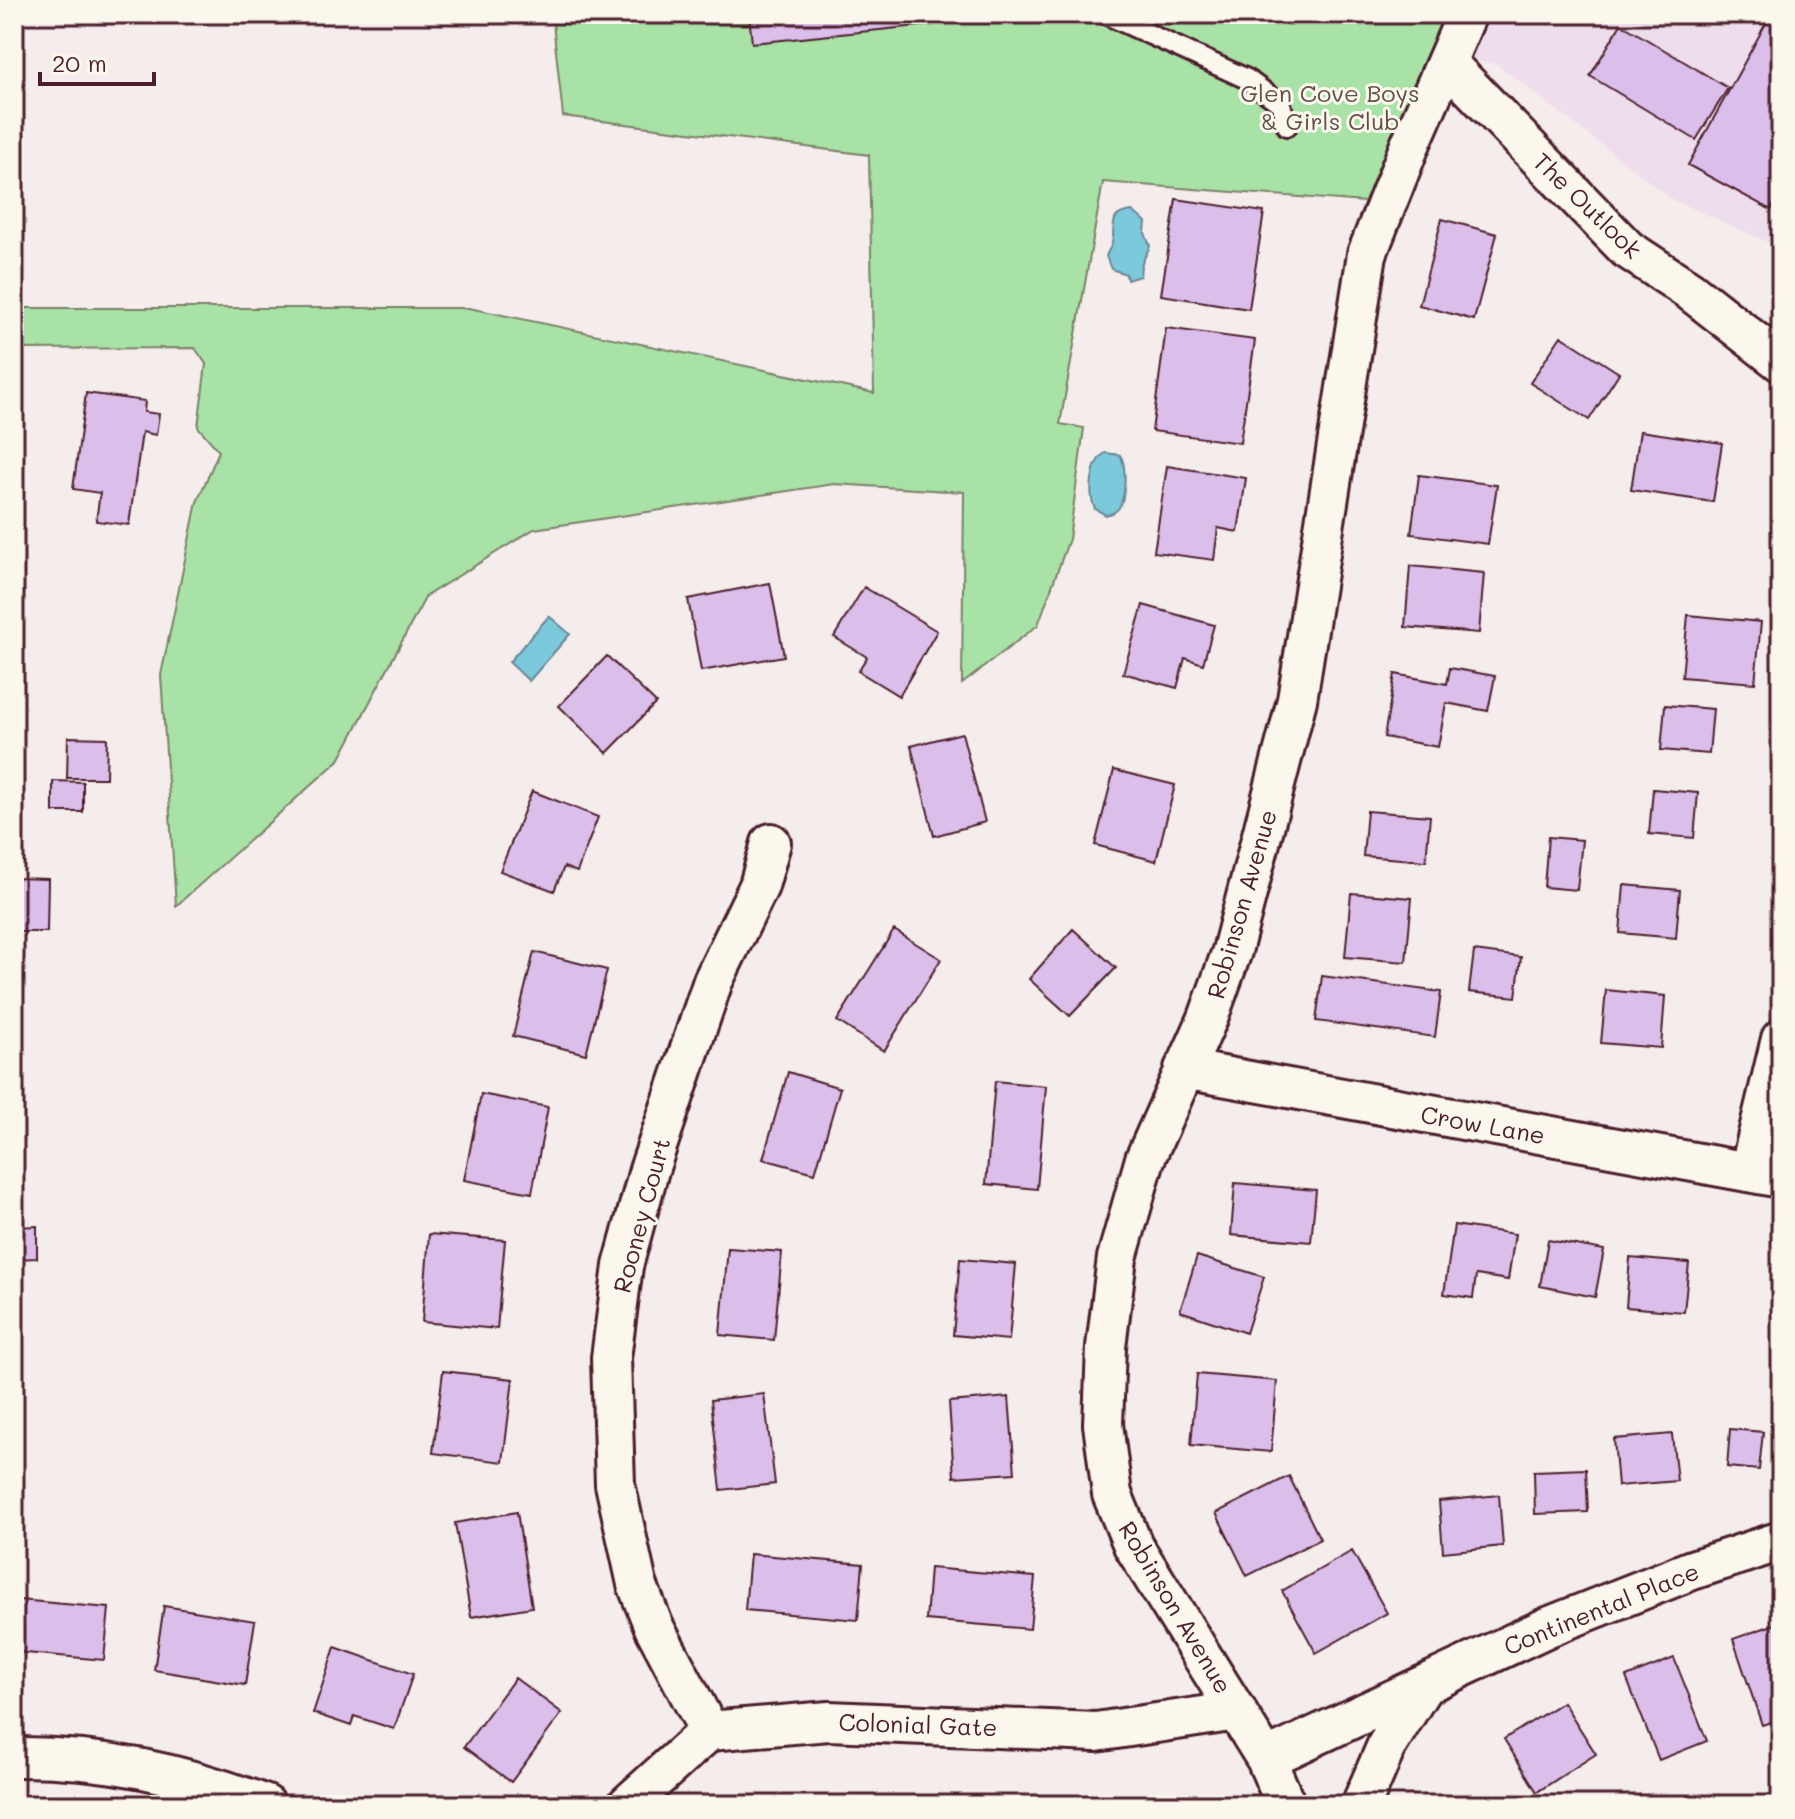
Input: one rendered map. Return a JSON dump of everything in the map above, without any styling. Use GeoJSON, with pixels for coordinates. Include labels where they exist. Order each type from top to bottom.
{"type":"FeatureCollection","features":[{"type":"Feature","properties":{"kind":"street","name":"Robinson Avenue"},"geometry":{"type":"LineString","coordinates":[[1286,1805],[1266,1759],[1133,1545],[1112,1494],[1103,1424],[1106,1347],[1117,1258],[1145,1159],[1208,1018],[1232,951],[1297,700],[1367,254],[1467,14]]}},
{"type":"Feature","properties":{"kind":"street","name":"The Outlook"},"geometry":{"type":"LineString","coordinates":[[1446,62],[1627,249],[1689,290],[1781,362]]}},
{"type":"Feature","properties":{"kind":"street","name":"Rooney Court"},"geometry":{"type":"LineString","coordinates":[[709,1731],[654,1627],[637,1584],[615,1484],[611,1358],[623,1266],[649,1170],[713,981],[759,886],[771,843]]}},
{"type":"Feature","properties":{"kind":"street"},"geometry":{"type":"LineString","coordinates":[[1765,1175],[1781,1039]]}},
{"type":"Feature","properties":{"kind":"street","name":"Crow Lane"},"geometry":{"type":"LineString","coordinates":[[1184,1069],[1765,1175]]}},
{"type":"Feature","properties":{"kind":"street","name":"Continental Place"},"geometry":{"type":"LineString","coordinates":[[1266,1759],[1548,1627],[1692,1570],[1781,1541]]}},
{"type":"Feature","properties":{"kind":"street"},"geometry":{"type":"LineString","coordinates":[[1361,1805],[1387,1745],[1424,1685]]}},
{"type":"Feature","properties":{"kind":"street","name":"Colonial Gate"},"geometry":{"type":"LineString","coordinates":[[709,1731],[829,1721],[1096,1732],[1237,1711]]}},
{"type":"Feature","properties":{"kind":"street"},"geometry":{"type":"LineString","coordinates":[[627,1805],[709,1731]]}},
{"type":"Feature","properties":{"kind":"street"},"geometry":{"type":"LineString","coordinates":[[14,1757],[46,1757],[156,1771],[230,1791],[266,1805]]}},
{"type":"Feature","properties":{"kind":"lane"},"geometry":{"type":"LineString","coordinates":[[1105,14],[1247,79],[1281,104],[1287,126]]}},
{"type":"Feature","properties":{"kind":"shaded area"},"geometry":{"type":"Polygon","coordinates":[[[1477,14],[1781,14],[1781,248],[1673,200],[1497,64],[1458,59],[1477,14]]]}},
{"type":"Feature","properties":{"kind":"green space","name":"Glen Cove Boys & Girls Club"},"geometry":{"type":"Polygon","coordinates":[[[552,14],[1477,14],[1390,204],[1103,182],[1060,424],[1084,428],[1069,539],[1038,625],[962,684],[964,492],[834,484],[534,529],[426,596],[339,760],[176,906],[161,675],[197,502],[219,451],[198,427],[206,364],[195,348],[14,349],[14,308],[469,308],[874,393],[869,155],[563,116],[552,14]]]}},
{"type":"Feature","properties":{"kind":"water"},"geometry":{"type":"Polygon","coordinates":[[[1132,211],[1146,222],[1145,233],[1150,246],[1141,265],[1140,276],[1127,280],[1126,274],[1111,269],[1106,256],[1112,243],[1116,218],[1132,211]]]}},
{"type":"Feature","properties":{"kind":"water"},"geometry":{"type":"Polygon","coordinates":[[[1105,453],[1120,455],[1125,474],[1121,504],[1115,512],[1106,515],[1095,509],[1091,487],[1097,463],[1105,453]]]}},
{"type":"Feature","properties":{"kind":"water"},"geometry":{"type":"Polygon","coordinates":[[[549,616],[570,634],[529,681],[509,662],[549,616]]]}},
{"type":"Feature","properties":{"kind":"building"},"geometry":{"type":"Polygon","coordinates":[[[749,14],[1024,14],[1024,15],[752,43],[749,14]]]}},
{"type":"Feature","properties":{"kind":"building"},"geometry":{"type":"Polygon","coordinates":[[[1771,14],[1781,14],[1781,192],[1771,210],[1688,165],[1771,14]]]}},
{"type":"Feature","properties":{"kind":"building"},"geometry":{"type":"Polygon","coordinates":[[[1621,24],[1728,88],[1696,140],[1590,76],[1621,24]]]}},
{"type":"Feature","properties":{"kind":"building"},"geometry":{"type":"Polygon","coordinates":[[[1176,199],[1264,212],[1249,309],[1161,295],[1176,199]]]}},
{"type":"Feature","properties":{"kind":"building"},"geometry":{"type":"Polygon","coordinates":[[[1442,219],[1497,234],[1474,320],[1419,305],[1442,219]]]}},
{"type":"Feature","properties":{"kind":"building"},"geometry":{"type":"Polygon","coordinates":[[[1166,328],[1255,340],[1240,443],[1152,431],[1166,328]]]}},
{"type":"Feature","properties":{"kind":"building"},"geometry":{"type":"Polygon","coordinates":[[[1561,336],[1619,373],[1589,420],[1530,383],[1561,336]]]}},
{"type":"Feature","properties":{"kind":"building"},"geometry":{"type":"Polygon","coordinates":[[[86,393],[145,401],[144,412],[159,414],[156,435],[142,432],[129,525],[96,521],[100,493],[73,489],[86,393]]]}},
{"type":"Feature","properties":{"kind":"building"},"geometry":{"type":"Polygon","coordinates":[[[1640,431],[1722,443],[1713,502],[1631,490],[1640,431]]]}},
{"type":"Feature","properties":{"kind":"building"},"geometry":{"type":"Polygon","coordinates":[[[1167,466],[1246,478],[1238,532],[1218,528],[1214,560],[1154,552],[1167,466]]]}},
{"type":"Feature","properties":{"kind":"building"},"geometry":{"type":"Polygon","coordinates":[[[1419,475],[1497,485],[1488,544],[1411,534],[1419,475]]]}},
{"type":"Feature","properties":{"kind":"building"},"geometry":{"type":"Polygon","coordinates":[[[1410,566],[1484,573],[1479,633],[1405,627],[1410,566]]]}},
{"type":"Feature","properties":{"kind":"building"},"geometry":{"type":"Polygon","coordinates":[[[770,583],[784,656],[701,671],[688,599],[770,583]]]}},
{"type":"Feature","properties":{"kind":"building"},"geometry":{"type":"Polygon","coordinates":[[[864,587],[937,631],[899,696],[858,671],[867,657],[834,637],[864,587]]]}},
{"type":"Feature","properties":{"kind":"building"},"geometry":{"type":"Polygon","coordinates":[[[1143,605],[1214,625],[1203,664],[1185,658],[1177,688],[1123,673],[1143,605]]]}},
{"type":"Feature","properties":{"kind":"building"},"geometry":{"type":"Polygon","coordinates":[[[1688,615],[1761,622],[1755,683],[1682,677],[1688,615]]]}},
{"type":"Feature","properties":{"kind":"building"},"geometry":{"type":"Polygon","coordinates":[[[607,656],[656,703],[607,753],[559,706],[607,656]]]}},
{"type":"Feature","properties":{"kind":"building"},"geometry":{"type":"Polygon","coordinates":[[[1450,668],[1495,676],[1488,711],[1446,703],[1438,747],[1384,737],[1395,674],[1447,684],[1450,668]]]}},
{"type":"Feature","properties":{"kind":"building"},"geometry":{"type":"Polygon","coordinates":[[[1665,705],[1713,709],[1709,754],[1661,750],[1665,705]]]}},
{"type":"Feature","properties":{"kind":"building"},"geometry":{"type":"Polygon","coordinates":[[[962,733],[985,822],[934,836],[911,746],[962,733]]]}},
{"type":"Feature","properties":{"kind":"building"},"geometry":{"type":"Polygon","coordinates":[[[68,737],[107,738],[106,778],[67,778],[68,737]]]}},
{"type":"Feature","properties":{"kind":"building"},"geometry":{"type":"Polygon","coordinates":[[[1114,770],[1175,785],[1156,861],[1095,845],[1114,770]]]}},
{"type":"Feature","properties":{"kind":"building"},"geometry":{"type":"Polygon","coordinates":[[[53,781],[83,782],[83,812],[53,812],[53,781]]]}},
{"type":"Feature","properties":{"kind":"building"},"geometry":{"type":"Polygon","coordinates":[[[1653,789],[1698,793],[1694,838],[1649,834],[1653,789]]]}},
{"type":"Feature","properties":{"kind":"building"},"geometry":{"type":"Polygon","coordinates":[[[532,791],[598,817],[577,872],[564,867],[554,891],[500,871],[532,791]]]}},
{"type":"Feature","properties":{"kind":"building"},"geometry":{"type":"Polygon","coordinates":[[[1367,811],[1430,816],[1426,861],[1363,856],[1367,811]]]}},
{"type":"Feature","properties":{"kind":"building"},"geometry":{"type":"Polygon","coordinates":[[[1548,837],[1582,840],[1577,890],[1544,887],[1548,837]]]}},
{"type":"Feature","properties":{"kind":"building"},"geometry":{"type":"Polygon","coordinates":[[[14,878],[48,879],[47,932],[14,932],[14,878]]]}},
{"type":"Feature","properties":{"kind":"building"},"geometry":{"type":"Polygon","coordinates":[[[1624,885],[1680,890],[1676,938],[1620,933],[1624,885]]]}},
{"type":"Feature","properties":{"kind":"building"},"geometry":{"type":"Polygon","coordinates":[[[1351,893],[1412,898],[1406,962],[1345,957],[1351,893]]]}},
{"type":"Feature","properties":{"kind":"building"},"geometry":{"type":"Polygon","coordinates":[[[1073,929],[1116,968],[1070,1016],[1029,979],[1073,929]]]}},
{"type":"Feature","properties":{"kind":"building"},"geometry":{"type":"Polygon","coordinates":[[[894,930],[941,959],[884,1051],[837,1021],[894,930]]]}},
{"type":"Feature","properties":{"kind":"building"},"geometry":{"type":"Polygon","coordinates":[[[1474,951],[1521,957],[1516,997],[1469,992],[1474,951]]]}},
{"type":"Feature","properties":{"kind":"building"},"geometry":{"type":"Polygon","coordinates":[[[534,952],[607,970],[586,1054],[513,1036],[534,952]]]}},
{"type":"Feature","properties":{"kind":"building"},"geometry":{"type":"Polygon","coordinates":[[[1322,976],[1441,992],[1435,1037],[1316,1021],[1322,976]]]}},
{"type":"Feature","properties":{"kind":"building"},"geometry":{"type":"Polygon","coordinates":[[[1606,990],[1665,996],[1661,1048],[1601,1043],[1606,990]]]}},
{"type":"Feature","properties":{"kind":"building"},"geometry":{"type":"Polygon","coordinates":[[[788,1072],[840,1088],[815,1173],[763,1159],[788,1072]]]}},
{"type":"Feature","properties":{"kind":"building"},"geometry":{"type":"Polygon","coordinates":[[[995,1081],[1046,1086],[1037,1189],[986,1184],[995,1081]]]}},
{"type":"Feature","properties":{"kind":"building"},"geometry":{"type":"Polygon","coordinates":[[[481,1094],[548,1107],[532,1193],[464,1180],[481,1094]]]}},
{"type":"Feature","properties":{"kind":"building"},"geometry":{"type":"Polygon","coordinates":[[[1235,1183],[1316,1190],[1311,1242],[1231,1235],[1235,1183]]]}},
{"type":"Feature","properties":{"kind":"building"},"geometry":{"type":"Polygon","coordinates":[[[1454,1225],[1515,1234],[1508,1280],[1476,1275],[1473,1298],[1444,1294],[1454,1225]]]}},
{"type":"Feature","properties":{"kind":"building"},"geometry":{"type":"Polygon","coordinates":[[[37,1226],[37,1258],[14,1259],[14,1227],[37,1226]]]}},
{"type":"Feature","properties":{"kind":"building"},"geometry":{"type":"Polygon","coordinates":[[[429,1234],[505,1240],[497,1329],[422,1322],[429,1234]]]}},
{"type":"Feature","properties":{"kind":"building"},"geometry":{"type":"Polygon","coordinates":[[[1548,1240],[1604,1250],[1595,1297],[1540,1286],[1548,1240]]]}},
{"type":"Feature","properties":{"kind":"building"},"geometry":{"type":"Polygon","coordinates":[[[728,1248],[782,1252],[774,1340],[720,1335],[728,1248]]]}},
{"type":"Feature","properties":{"kind":"building"},"geometry":{"type":"Polygon","coordinates":[[[1197,1256],[1264,1277],[1246,1333],[1180,1311],[1197,1256]]]}},
{"type":"Feature","properties":{"kind":"building"},"geometry":{"type":"Polygon","coordinates":[[[1630,1258],[1689,1263],[1684,1312],[1626,1307],[1630,1258]]]}},
{"type":"Feature","properties":{"kind":"building"},"geometry":{"type":"Polygon","coordinates":[[[960,1259],[1016,1264],[1009,1340],[953,1335],[960,1259]]]}},
{"type":"Feature","properties":{"kind":"building"},"geometry":{"type":"Polygon","coordinates":[[[443,1371],[513,1379],[503,1462],[433,1453],[443,1371]]]}},
{"type":"Feature","properties":{"kind":"building"},"geometry":{"type":"Polygon","coordinates":[[[1197,1374],[1277,1381],[1271,1452],[1191,1445],[1197,1374]]]}},
{"type":"Feature","properties":{"kind":"building"},"geometry":{"type":"Polygon","coordinates":[[[764,1394],[775,1484],[721,1490],[711,1400],[764,1394]]]}},
{"type":"Feature","properties":{"kind":"building"},"geometry":{"type":"Polygon","coordinates":[[[1009,1397],[1015,1473],[954,1477],[949,1402],[1009,1397]]]}},
{"type":"Feature","properties":{"kind":"building"},"geometry":{"type":"Polygon","coordinates":[[[1730,1429],[1763,1432],[1759,1470],[1727,1467],[1730,1429]]]}},
{"type":"Feature","properties":{"kind":"building"},"geometry":{"type":"Polygon","coordinates":[[[1672,1434],[1677,1481],[1618,1486],[1614,1439],[1672,1434]]]}},
{"type":"Feature","properties":{"kind":"building"},"geometry":{"type":"Polygon","coordinates":[[[1586,1469],[1588,1512],[1535,1514],[1534,1471],[1586,1469]]]}},
{"type":"Feature","properties":{"kind":"building"},"geometry":{"type":"Polygon","coordinates":[[[1289,1476],[1320,1539],[1247,1576],[1216,1513],[1289,1476]]]}},
{"type":"Feature","properties":{"kind":"building"},"geometry":{"type":"Polygon","coordinates":[[[1499,1495],[1503,1546],[1443,1552],[1439,1501],[1499,1495]]]}},
{"type":"Feature","properties":{"kind":"building"},"geometry":{"type":"Polygon","coordinates":[[[517,1512],[532,1607],[471,1617],[455,1523],[517,1512]]]}},
{"type":"Feature","properties":{"kind":"building"},"geometry":{"type":"Polygon","coordinates":[[[1352,1551],[1387,1613],[1316,1653],[1282,1591],[1352,1551]]]}},
{"type":"Feature","properties":{"kind":"building"},"geometry":{"type":"Polygon","coordinates":[[[750,1554],[863,1564],[858,1620],[745,1610],[750,1554]]]}},
{"type":"Feature","properties":{"kind":"building"},"geometry":{"type":"Polygon","coordinates":[[[930,1568],[1035,1577],[1030,1629],[926,1620],[930,1568]]]}},
{"type":"Feature","properties":{"kind":"building"},"geometry":{"type":"Polygon","coordinates":[[[19,1600],[109,1608],[104,1660],[15,1652],[19,1600]]]}},
{"type":"Feature","properties":{"kind":"building"},"geometry":{"type":"Polygon","coordinates":[[[164,1606],[255,1621],[245,1685],[154,1670],[164,1606]]]}},
{"type":"Feature","properties":{"kind":"building"},"geometry":{"type":"Polygon","coordinates":[[[1781,1622],[1781,1719],[1762,1725],[1733,1639],[1781,1622]]]}},
{"type":"Feature","properties":{"kind":"building"},"geometry":{"type":"Polygon","coordinates":[[[335,1647],[413,1674],[394,1729],[354,1716],[351,1726],[313,1713],[335,1647]]]}},
{"type":"Feature","properties":{"kind":"building"},"geometry":{"type":"Polygon","coordinates":[[[1674,1658],[1707,1741],[1659,1760],[1626,1677],[1674,1658]]]}},
{"type":"Feature","properties":{"kind":"building"},"geometry":{"type":"Polygon","coordinates":[[[515,1678],[562,1713],[511,1782],[464,1747],[515,1678]]]}},
{"type":"Feature","properties":{"kind":"building"},"geometry":{"type":"Polygon","coordinates":[[[1563,1702],[1596,1754],[1537,1792],[1504,1739],[1563,1702]]]}}]}
